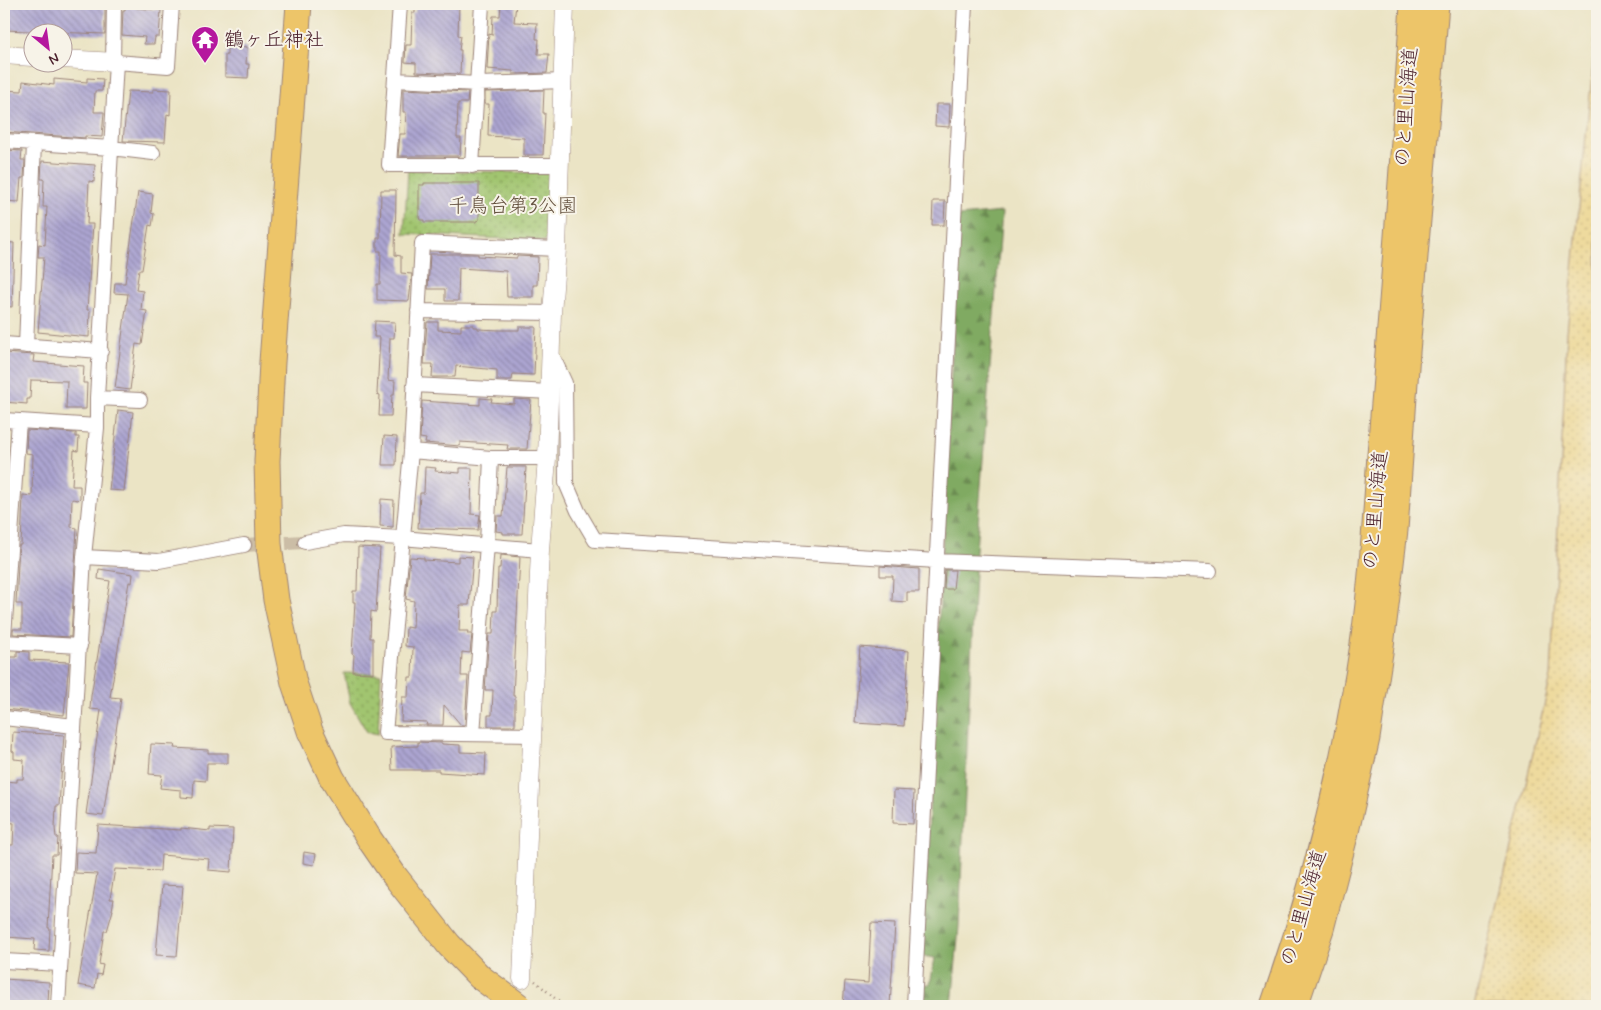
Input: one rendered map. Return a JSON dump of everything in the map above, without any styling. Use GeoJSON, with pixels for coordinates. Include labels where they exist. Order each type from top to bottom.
{"type":"FeatureCollection","features":[{"type":"Feature","properties":{"kind":"highway"},"geometry":{"type":"LineString","coordinates":[[298,4],[272,362],[267,460],[269,544],[276,600],[294,683],[310,731],[332,778],[394,875],[449,945],[480,977],[519,1006]]}},
{"type":"Feature","properties":{"kind":"highway","name":"のと里山海道"},"geometry":{"type":"LineString","coordinates":[[1273,1006],[1320,859],[1341,769],[1360,668],[1372,567],[1405,140],[1413,4]]}},
{"type":"Feature","properties":{"kind":"highway","name":"のと里山海道"},"geometry":{"type":"LineString","coordinates":[[1295,1006],[1321,929],[1345,836],[1367,738],[1382,646],[1395,530],[1407,352],[1436,4]]}},
{"type":"Feature","properties":{"kind":"street"},"geometry":{"type":"LineString","coordinates":[[58,1006],[84,558],[97,426],[114,62],[114,4]]}},
{"type":"Feature","properties":{"kind":"street"},"geometry":{"type":"LineString","coordinates":[[72,60],[168,66],[172,4]]}},
{"type":"Feature","properties":{"kind":"street"},"geometry":{"type":"LineString","coordinates":[[400,4],[389,165],[561,165]]}},
{"type":"Feature","properties":{"kind":"street"},"geometry":{"type":"LineString","coordinates":[[472,166],[482,4]]}},
{"type":"Feature","properties":{"kind":"street"},"geometry":{"type":"LineString","coordinates":[[522,979],[540,550],[547,458],[552,313],[561,165],[565,4]]}},
{"type":"Feature","properties":{"kind":"street"},"geometry":{"type":"LineString","coordinates":[[914,1006],[965,4]]}},
{"type":"Feature","properties":{"kind":"street"},"geometry":{"type":"LineString","coordinates":[[4,55],[22,56]]}},
{"type":"Feature","properties":{"kind":"street"},"geometry":{"type":"LineString","coordinates":[[395,80],[478,84],[563,81]]}},
{"type":"Feature","properties":{"kind":"street"},"geometry":{"type":"LineString","coordinates":[[4,141],[110,148],[153,153]]}},
{"type":"Feature","properties":{"kind":"street"},"geometry":{"type":"LineString","coordinates":[[26,346],[34,143]]}},
{"type":"Feature","properties":{"kind":"street"},"geometry":{"type":"LineString","coordinates":[[532,735],[385,733],[411,451],[422,243],[557,249]]}},
{"type":"Feature","properties":{"kind":"street"},"geometry":{"type":"LineString","coordinates":[[418,311],[552,313]]}},
{"type":"Feature","properties":{"kind":"street"},"geometry":{"type":"LineString","coordinates":[[4,344],[101,351]]}},
{"type":"Feature","properties":{"kind":"street"},"geometry":{"type":"LineString","coordinates":[[552,355],[565,383],[566,483],[578,511],[595,540],[937,561],[1210,571]]}},
{"type":"Feature","properties":{"kind":"street"},"geometry":{"type":"LineString","coordinates":[[414,385],[550,392]]}},
{"type":"Feature","properties":{"kind":"street"},"geometry":{"type":"LineString","coordinates":[[97,398],[140,400]]}},
{"type":"Feature","properties":{"kind":"street"},"geometry":{"type":"LineString","coordinates":[[4,420],[97,426]]}},
{"type":"Feature","properties":{"kind":"street"},"geometry":{"type":"LineString","coordinates":[[4,636],[19,421]]}},
{"type":"Feature","properties":{"kind":"street"},"geometry":{"type":"LineString","coordinates":[[411,451],[491,458],[547,458]]}},
{"type":"Feature","properties":{"kind":"street"},"geometry":{"type":"LineString","coordinates":[[472,734],[491,458]]}},
{"type":"Feature","properties":{"kind":"street"},"geometry":{"type":"LineString","coordinates":[[305,542],[344,535],[486,544],[540,550]]}},
{"type":"Feature","properties":{"kind":"street"},"geometry":{"type":"LineString","coordinates":[[84,558],[159,561],[244,545]]}},
{"type":"Feature","properties":{"kind":"street"},"geometry":{"type":"LineString","coordinates":[[4,642],[80,646]]}},
{"type":"Feature","properties":{"kind":"street"},"geometry":{"type":"LineString","coordinates":[[4,718],[74,726]]}},
{"type":"Feature","properties":{"kind":"street"},"geometry":{"type":"LineString","coordinates":[[4,961],[60,964]]}},
{"type":"Feature","properties":{"kind":"green space","name":"千鳥台第3公園"},"geometry":{"type":"Polygon","coordinates":[[[408,170],[549,173],[546,241],[404,234],[408,170]]]}},
{"type":"Feature","properties":{"kind":"green space"},"geometry":{"type":"Polygon","coordinates":[[[1002,212],[976,551],[959,926],[952,1006],[919,1006],[920,985],[930,984],[935,958],[922,956],[959,216],[1002,212]]]}},
{"type":"Feature","properties":{"kind":"green space"},"geometry":{"type":"Polygon","coordinates":[[[344,673],[381,674],[378,734],[367,732],[350,703],[344,673]]]}},
{"type":"Feature","properties":{"kind":"sand"},"geometry":{"type":"Polygon","coordinates":[[[1597,22],[1597,1006],[1474,1006],[1551,676],[1567,332],[1597,22]]]}},
{"type":"Feature","properties":{"kind":"building"},"geometry":{"type":"Polygon","coordinates":[[[6,4],[103,4],[103,8],[105,8],[105,34],[72,33],[72,22],[22,22],[22,31],[4,30],[6,4]]]}},
{"type":"Feature","properties":{"kind":"building"},"geometry":{"type":"Polygon","coordinates":[[[126,4],[137,4],[137,8],[161,10],[159,37],[155,37],[154,44],[144,44],[145,37],[122,35],[123,10],[125,10],[126,4]]]}},
{"type":"Feature","properties":{"kind":"building"},"geometry":{"type":"Polygon","coordinates":[[[415,4],[459,4],[458,35],[461,36],[459,50],[461,50],[460,74],[416,72],[416,63],[405,62],[406,45],[411,45],[412,13],[415,13],[415,4]]]}},
{"type":"Feature","properties":{"kind":"building"},"geometry":{"type":"Polygon","coordinates":[[[501,4],[516,4],[514,22],[537,23],[536,39],[539,39],[538,54],[549,54],[547,73],[513,74],[513,71],[487,69],[489,34],[492,35],[493,16],[500,16],[501,4]]]}},
{"type":"Feature","properties":{"kind":"building"},"geometry":{"type":"Polygon","coordinates":[[[227,45],[247,47],[246,64],[249,64],[248,78],[225,77],[227,45]]]}},
{"type":"Feature","properties":{"kind":"building"},"geometry":{"type":"Polygon","coordinates":[[[87,78],[103,79],[102,91],[95,91],[94,112],[104,112],[102,137],[85,136],[85,138],[4,132],[4,90],[22,91],[23,81],[54,85],[54,79],[87,82],[87,78]]]}},
{"type":"Feature","properties":{"kind":"building"},"geometry":{"type":"Polygon","coordinates":[[[153,89],[171,90],[170,115],[167,114],[165,142],[123,141],[128,91],[153,92],[153,89]]]}},
{"type":"Feature","properties":{"kind":"building"},"geometry":{"type":"Polygon","coordinates":[[[403,89],[468,92],[467,103],[458,103],[457,138],[461,138],[460,156],[398,156],[400,134],[405,134],[406,112],[403,112],[403,89]]]}},
{"type":"Feature","properties":{"kind":"building"},"geometry":{"type":"Polygon","coordinates":[[[544,90],[543,155],[524,155],[524,138],[488,136],[489,104],[485,104],[485,92],[544,90]]]}},
{"type":"Feature","properties":{"kind":"building"},"geometry":{"type":"Polygon","coordinates":[[[936,104],[950,104],[949,127],[935,126],[936,104]]]}},
{"type":"Feature","properties":{"kind":"building"},"geometry":{"type":"Polygon","coordinates":[[[4,150],[22,151],[21,160],[25,160],[24,178],[21,178],[19,202],[4,201],[4,150]]]}},
{"type":"Feature","properties":{"kind":"building"},"geometry":{"type":"Polygon","coordinates":[[[42,161],[95,165],[94,182],[89,181],[87,224],[93,224],[87,310],[90,310],[89,337],[38,332],[44,257],[38,257],[39,244],[45,245],[47,207],[43,207],[44,179],[41,179],[42,161]]]}},
{"type":"Feature","properties":{"kind":"building"},"geometry":{"type":"Polygon","coordinates":[[[424,183],[479,183],[479,220],[476,222],[424,222],[424,220],[420,220],[419,185],[424,185],[424,183]]]}},
{"type":"Feature","properties":{"kind":"building"},"geometry":{"type":"Polygon","coordinates":[[[381,190],[396,190],[395,255],[401,256],[401,273],[412,274],[409,301],[377,300],[377,284],[380,284],[381,251],[377,251],[377,238],[380,238],[381,190]]]}},
{"type":"Feature","properties":{"kind":"building"},"geometry":{"type":"Polygon","coordinates":[[[138,192],[153,194],[151,213],[154,214],[152,226],[149,225],[142,270],[139,270],[136,290],[143,291],[141,310],[147,311],[142,345],[136,344],[130,390],[115,388],[128,294],[114,293],[115,283],[125,283],[138,192]]]}},
{"type":"Feature","properties":{"kind":"building"},"geometry":{"type":"Polygon","coordinates":[[[933,201],[945,201],[944,225],[932,225],[933,201]]]}},
{"type":"Feature","properties":{"kind":"building"},"geometry":{"type":"Polygon","coordinates":[[[4,242],[14,243],[12,307],[4,306],[4,242]]]}},
{"type":"Feature","properties":{"kind":"building"},"geometry":{"type":"Polygon","coordinates":[[[430,254],[478,254],[478,256],[517,258],[517,256],[538,257],[537,285],[533,285],[533,297],[507,297],[506,271],[459,268],[458,301],[445,301],[445,289],[428,289],[430,254]]]}},
{"type":"Feature","properties":{"kind":"building"},"geometry":{"type":"Polygon","coordinates":[[[375,321],[395,322],[394,338],[390,338],[388,380],[395,381],[391,416],[379,416],[380,395],[377,394],[380,337],[374,337],[375,321]]]}},
{"type":"Feature","properties":{"kind":"building"},"geometry":{"type":"Polygon","coordinates":[[[427,322],[438,322],[438,330],[461,331],[461,325],[473,325],[473,327],[478,327],[478,329],[500,330],[519,330],[519,327],[536,327],[534,375],[513,374],[512,380],[497,380],[497,370],[456,366],[455,377],[432,377],[433,364],[424,364],[427,322]]]}},
{"type":"Feature","properties":{"kind":"building"},"geometry":{"type":"Polygon","coordinates":[[[4,353],[34,355],[33,362],[84,366],[83,383],[87,383],[86,409],[66,409],[67,381],[31,380],[30,399],[27,399],[27,404],[4,402],[4,353]]]}},
{"type":"Feature","properties":{"kind":"building"},"geometry":{"type":"Polygon","coordinates":[[[480,398],[492,399],[491,402],[514,404],[514,399],[531,400],[527,449],[507,449],[508,445],[460,442],[460,446],[425,443],[426,439],[420,438],[422,401],[480,405],[480,398]]]}},
{"type":"Feature","properties":{"kind":"building"},"geometry":{"type":"Polygon","coordinates":[[[118,410],[133,412],[124,491],[109,490],[118,410]]]}},
{"type":"Feature","properties":{"kind":"building"},"geometry":{"type":"Polygon","coordinates":[[[27,430],[76,433],[76,437],[79,437],[78,451],[74,450],[72,486],[80,486],[80,498],[78,500],[72,499],[71,527],[77,528],[71,637],[13,634],[13,629],[22,629],[22,604],[16,604],[23,495],[32,496],[33,454],[26,453],[27,430]]]}},
{"type":"Feature","properties":{"kind":"building"},"geometry":{"type":"Polygon","coordinates":[[[384,436],[397,437],[396,465],[382,465],[384,436]]]}},
{"type":"Feature","properties":{"kind":"building"},"geometry":{"type":"Polygon","coordinates":[[[425,467],[436,468],[435,471],[460,473],[460,468],[472,468],[471,514],[480,515],[478,530],[418,528],[420,493],[424,493],[425,467]]]}},
{"type":"Feature","properties":{"kind":"building"},"geometry":{"type":"Polygon","coordinates":[[[507,467],[526,467],[522,534],[503,534],[503,532],[496,531],[497,516],[503,516],[507,467]]]}},
{"type":"Feature","properties":{"kind":"building"},"geometry":{"type":"Polygon","coordinates":[[[381,499],[394,500],[393,527],[380,526],[381,499]]]}},
{"type":"Feature","properties":{"kind":"building"},"geometry":{"type":"Polygon","coordinates":[[[358,547],[380,548],[376,612],[371,611],[370,638],[373,638],[373,673],[353,672],[354,655],[352,654],[355,602],[353,602],[353,591],[357,591],[358,547]]]}},
{"type":"Feature","properties":{"kind":"building"},"geometry":{"type":"Polygon","coordinates":[[[501,555],[520,557],[513,696],[515,696],[515,726],[488,726],[488,715],[492,715],[493,690],[485,690],[489,634],[493,634],[494,611],[497,611],[498,568],[500,568],[501,555]]]}},
{"type":"Feature","properties":{"kind":"building"},"geometry":{"type":"Polygon","coordinates":[[[458,556],[473,557],[469,605],[460,605],[459,631],[468,631],[467,634],[472,634],[470,653],[462,652],[461,676],[468,676],[465,725],[461,725],[444,705],[443,725],[426,725],[427,722],[401,721],[402,697],[408,697],[409,677],[412,677],[413,647],[405,646],[406,627],[413,628],[414,601],[406,599],[410,557],[424,558],[424,560],[458,562],[458,556]]]}},
{"type":"Feature","properties":{"kind":"building"},"geometry":{"type":"Polygon","coordinates":[[[880,566],[919,569],[919,592],[907,592],[907,602],[892,601],[893,576],[880,576],[880,566]]]}},
{"type":"Feature","properties":{"kind":"building"},"geometry":{"type":"Polygon","coordinates":[[[99,569],[133,574],[132,583],[129,582],[110,697],[121,698],[103,816],[86,814],[101,710],[90,709],[91,696],[110,581],[98,579],[99,569]]]}},
{"type":"Feature","properties":{"kind":"building"},"geometry":{"type":"Polygon","coordinates":[[[945,570],[955,570],[953,589],[944,589],[945,570]]]}},
{"type":"Feature","properties":{"kind":"building"},"geometry":{"type":"Polygon","coordinates":[[[860,647],[909,651],[904,726],[855,723],[860,647]]]}},
{"type":"Feature","properties":{"kind":"building"},"geometry":{"type":"Polygon","coordinates":[[[17,651],[29,652],[29,660],[69,662],[64,715],[4,709],[4,660],[5,657],[17,657],[17,651]]]}},
{"type":"Feature","properties":{"kind":"building"},"geometry":{"type":"Polygon","coordinates":[[[13,732],[64,735],[59,806],[56,806],[57,855],[52,855],[48,928],[50,928],[49,951],[34,950],[35,939],[6,937],[8,886],[5,886],[7,845],[13,845],[14,823],[5,822],[6,793],[4,793],[4,781],[17,782],[17,779],[23,779],[24,760],[14,759],[14,752],[12,751],[13,732]]]}},
{"type":"Feature","properties":{"kind":"building"},"geometry":{"type":"Polygon","coordinates":[[[418,742],[460,745],[460,752],[486,753],[485,775],[439,772],[439,770],[392,770],[391,747],[418,746],[418,742]]]}},
{"type":"Feature","properties":{"kind":"building"},"geometry":{"type":"Polygon","coordinates":[[[151,744],[175,745],[174,748],[208,750],[208,753],[228,753],[228,763],[207,763],[206,781],[194,780],[193,798],[181,797],[181,790],[160,788],[162,775],[149,774],[151,744]]]}},
{"type":"Feature","properties":{"kind":"building"},"geometry":{"type":"Polygon","coordinates":[[[894,790],[914,791],[913,824],[893,823],[894,790]]]}},
{"type":"Feature","properties":{"kind":"building"},"geometry":{"type":"Polygon","coordinates":[[[98,825],[210,831],[210,828],[233,829],[231,872],[208,870],[209,859],[161,855],[160,871],[115,869],[110,899],[114,899],[113,910],[107,931],[104,931],[99,964],[103,965],[101,975],[97,974],[95,988],[78,985],[97,874],[75,873],[76,852],[96,853],[98,825]]]}},
{"type":"Feature","properties":{"kind":"building"},"geometry":{"type":"Polygon","coordinates":[[[304,852],[316,854],[314,865],[303,863],[304,852]]]}},
{"type":"Feature","properties":{"kind":"building"},"geometry":{"type":"Polygon","coordinates":[[[162,885],[183,886],[177,956],[156,955],[162,885]]]}},
{"type":"Feature","properties":{"kind":"building"},"geometry":{"type":"Polygon","coordinates":[[[871,923],[895,924],[890,1006],[843,1006],[845,981],[868,983],[871,923]]]}},
{"type":"Feature","properties":{"kind":"building"},"geometry":{"type":"Polygon","coordinates":[[[4,979],[49,982],[48,1005],[25,1003],[25,1006],[4,1006],[4,979]]]}},
{"type":"Feature","properties":{"kind":"tunnel"},"geometry":{"type":"LineString","coordinates":[[244,545],[305,542]]}},
{"type":"Feature","properties":{"kind":"place","name":"鶴ヶ丘神社"},"geometry":{"type":"Point","coordinates":[205,64]}}]}
